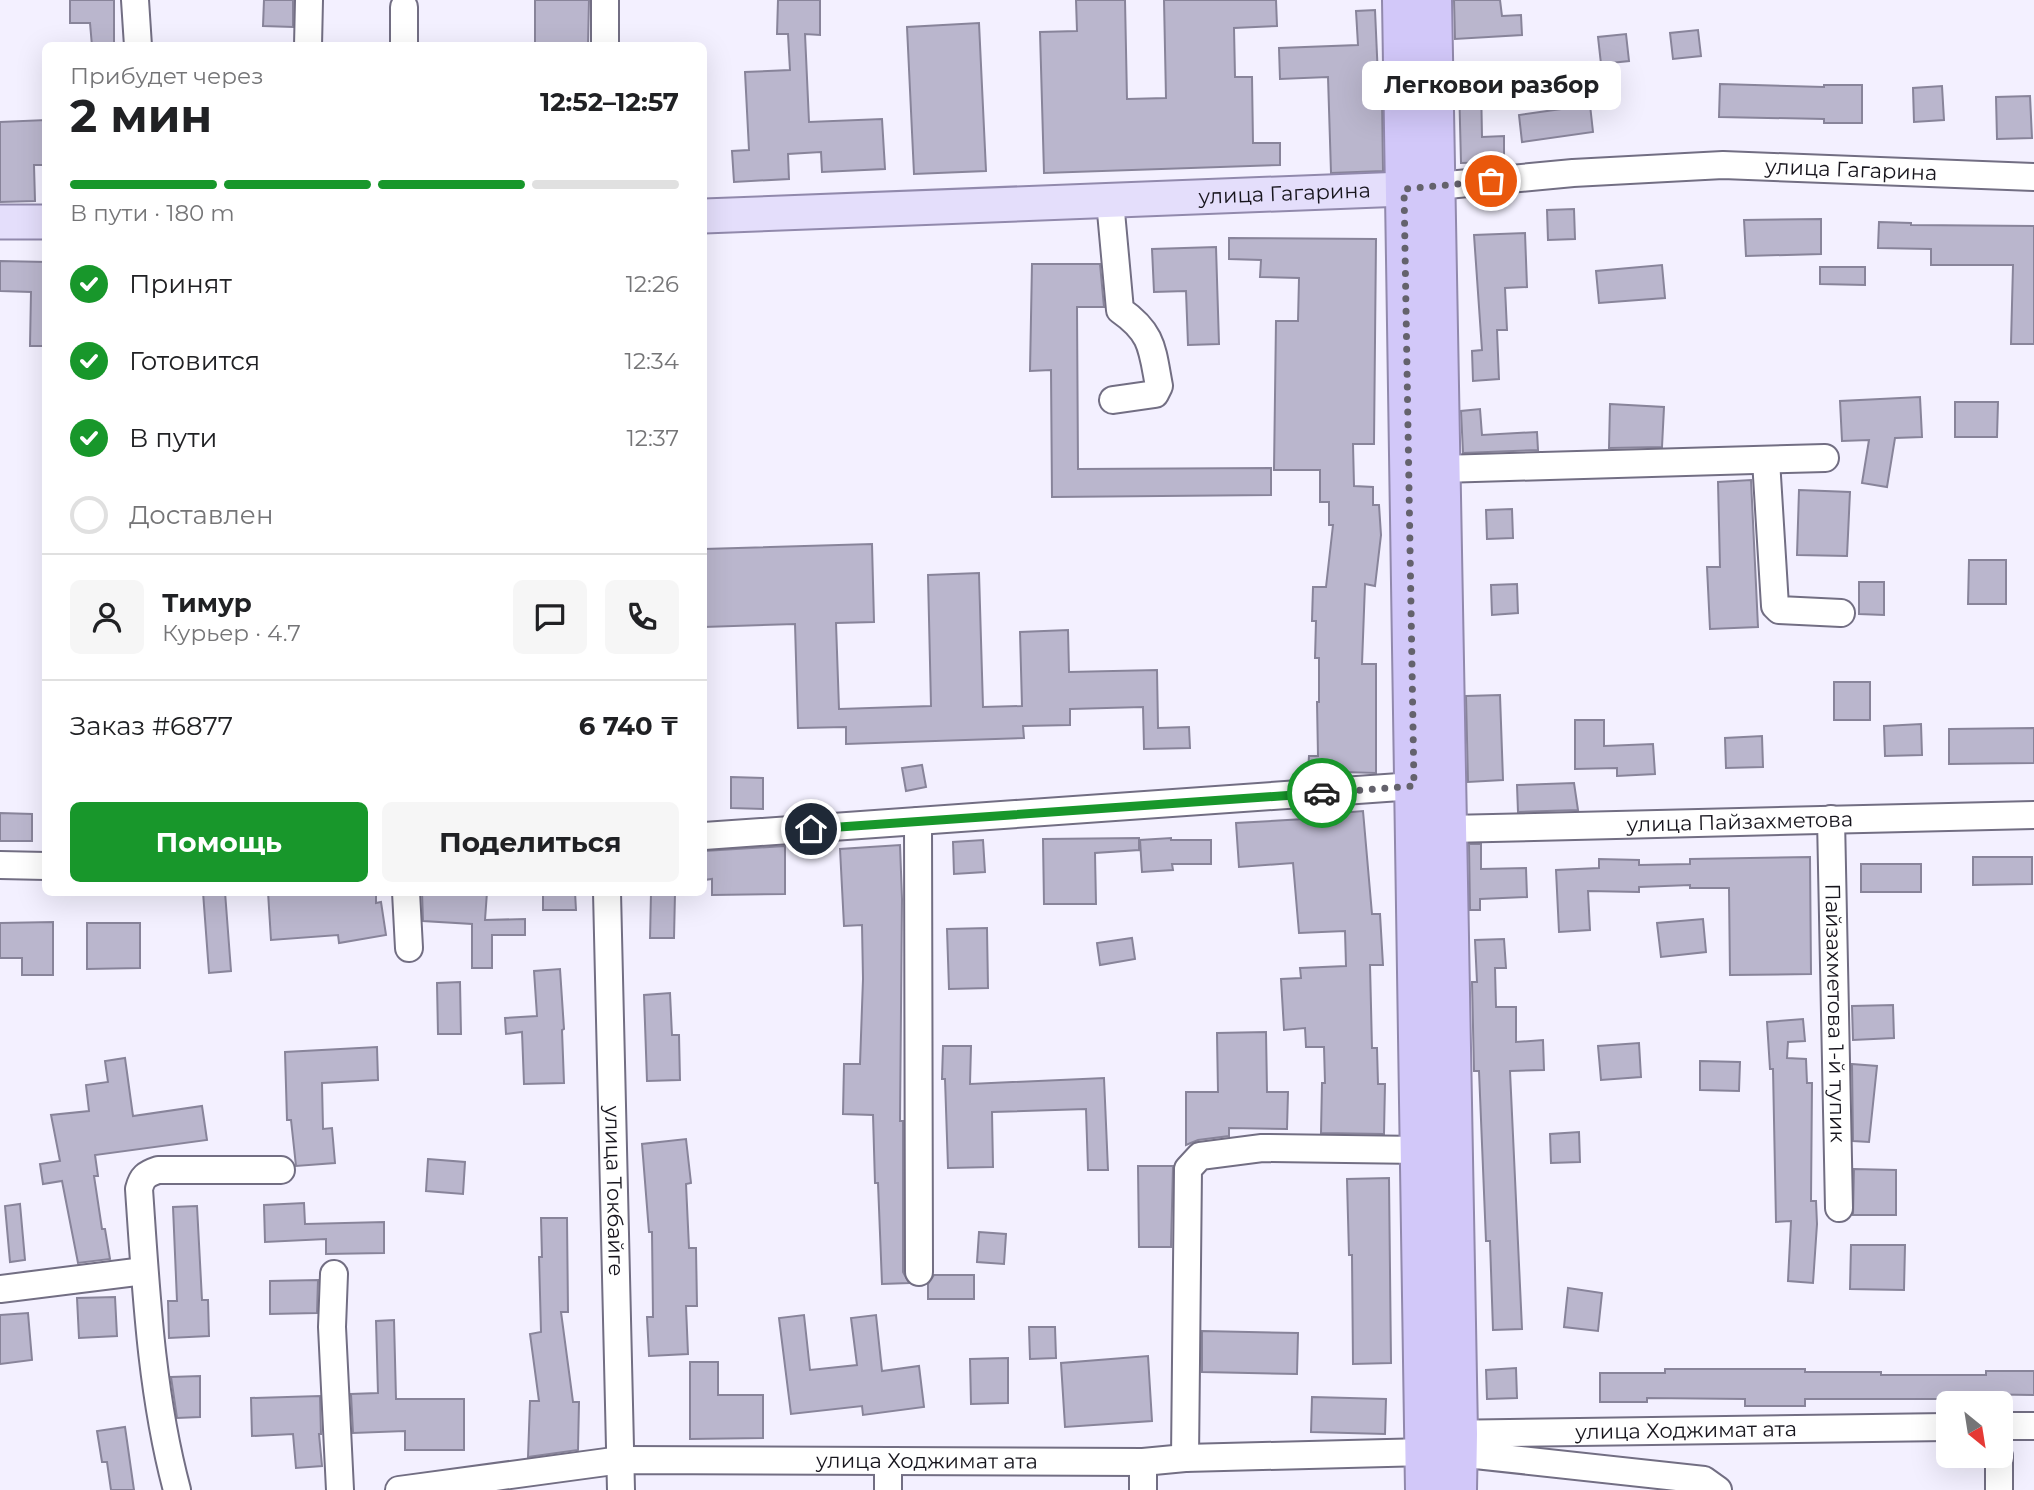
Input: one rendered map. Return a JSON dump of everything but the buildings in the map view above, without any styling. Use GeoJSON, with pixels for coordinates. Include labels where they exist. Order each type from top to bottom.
{"type":"FeatureCollection","features":[{"type":"Feature","properties":{"kind":"highway"},"geometry":{"type":"LineString","coordinates":[[1402,0],[1420,188],[1441,469],[1448,829],[1445,1453],[1425,1490]]}},
{"type":"Feature","properties":{"kind":"highway"},"geometry":{"type":"LineString","coordinates":[[1432,0],[1420,188],[1414,786],[1420,1150],[1445,1453]]}},
{"type":"Feature","properties":{"kind":"main road","name":"улица Гагарина"},"geometry":{"type":"LineString","coordinates":[[707,216],[1420,188]]}},
{"type":"Feature","properties":{"kind":"main road"},"geometry":{"type":"LineString","coordinates":[[0,222],[42,222]]}},
{"type":"Feature","properties":{"kind":"street"},"geometry":{"type":"LineString","coordinates":[[135,0],[138,42]]}},
{"type":"Feature","properties":{"kind":"street"},"geometry":{"type":"LineString","coordinates":[[307,42],[309,0]]}},
{"type":"Feature","properties":{"kind":"street"},"geometry":{"type":"LineString","coordinates":[[605,0],[605,42]]}},
{"type":"Feature","properties":{"kind":"street"},"geometry":{"type":"LineString","coordinates":[[404,7],[404,42]]}},
{"type":"Feature","properties":{"kind":"street","name":"улица Гагарина"},"geometry":{"type":"LineString","coordinates":[[1420,188],[1573,173],[1723,165],[2034,177]]}},
{"type":"Feature","properties":{"kind":"street"},"geometry":{"type":"LineString","coordinates":[[1111,201],[1120,310],[1135,320],[1150,339],[1159,386],[1155,394],[1112,400]]}},
{"type":"Feature","properties":{"kind":"street"},"geometry":{"type":"LineString","coordinates":[[1441,469],[1825,458]]}},
{"type":"Feature","properties":{"kind":"street"},"geometry":{"type":"LineString","coordinates":[[1766,460],[1775,606],[1779,610],[1841,613]]}},
{"type":"Feature","properties":{"kind":"street"},"geometry":{"type":"LineString","coordinates":[[707,836],[1414,786]]}},
{"type":"Feature","properties":{"kind":"street","name":"улица Пайзахметова"},"geometry":{"type":"LineString","coordinates":[[1448,829],[2034,815]]}},
{"type":"Feature","properties":{"kind":"street","name":"Пайзахметова 1-й тупик"},"geometry":{"type":"LineString","coordinates":[[1831,819],[1839,1208]]}},
{"type":"Feature","properties":{"kind":"street"},"geometry":{"type":"LineString","coordinates":[[918,821],[919,1272]]}},
{"type":"Feature","properties":{"kind":"street"},"geometry":{"type":"LineString","coordinates":[[0,865],[42,866]]}},
{"type":"Feature","properties":{"kind":"street"},"geometry":{"type":"LineString","coordinates":[[407,896],[409,948]]}},
{"type":"Feature","properties":{"kind":"street","name":"улица Токбайге"},"geometry":{"type":"LineString","coordinates":[[607,896],[621,1490]]}},
{"type":"Feature","properties":{"kind":"street"},"geometry":{"type":"LineString","coordinates":[[1185,1458],[1188,1169],[1200,1156],[1262,1148],[1420,1150]]}},
{"type":"Feature","properties":{"kind":"street"},"geometry":{"type":"LineString","coordinates":[[177,1490],[164,1441],[144,1271],[139,1189],[147,1173],[158,1170],[281,1170]]}},
{"type":"Feature","properties":{"kind":"street"},"geometry":{"type":"LineString","coordinates":[[0,1289],[144,1271]]}},
{"type":"Feature","properties":{"kind":"street"},"geometry":{"type":"LineString","coordinates":[[334,1274],[332,1327],[340,1490]]}},
{"type":"Feature","properties":{"kind":"street"},"geometry":{"type":"LineString","coordinates":[[2013,1426],[2034,1426]]}},
{"type":"Feature","properties":{"kind":"street","name":"улица Ходжимат ата"},"geometry":{"type":"LineString","coordinates":[[399,1490],[621,1460],[1143,1462],[1185,1458],[1445,1453],[1936,1428]]}},
{"type":"Feature","properties":{"kind":"street"},"geometry":{"type":"LineString","coordinates":[[1445,1453],[1704,1480],[1718,1490]]}},
{"type":"Feature","properties":{"kind":"street"},"geometry":{"type":"LineString","coordinates":[[888,1462],[888,1490]]}},
{"type":"Feature","properties":{"kind":"street"},"geometry":{"type":"LineString","coordinates":[[1143,1462],[1143,1490]]}},
{"type":"Feature","properties":{"kind":"street"},"geometry":{"type":"LineString","coordinates":[[1999,1468],[1999,1490]]}},
{"type":"Feature","properties":{"kind":"way so far"},"geometry":{"type":"LineString","coordinates":[[1322,793],[1414,786],[1404,189],[1491,181]]}},
{"type":"Feature","properties":{"kind":"place","name":"Легковои разбор"},"geometry":{"type":"Point","coordinates":[1491,181]}},
{"type":"Feature","properties":{"kind":"route"},"geometry":{"type":"LineString","coordinates":[[811,829],[1322,793]]}}]}
